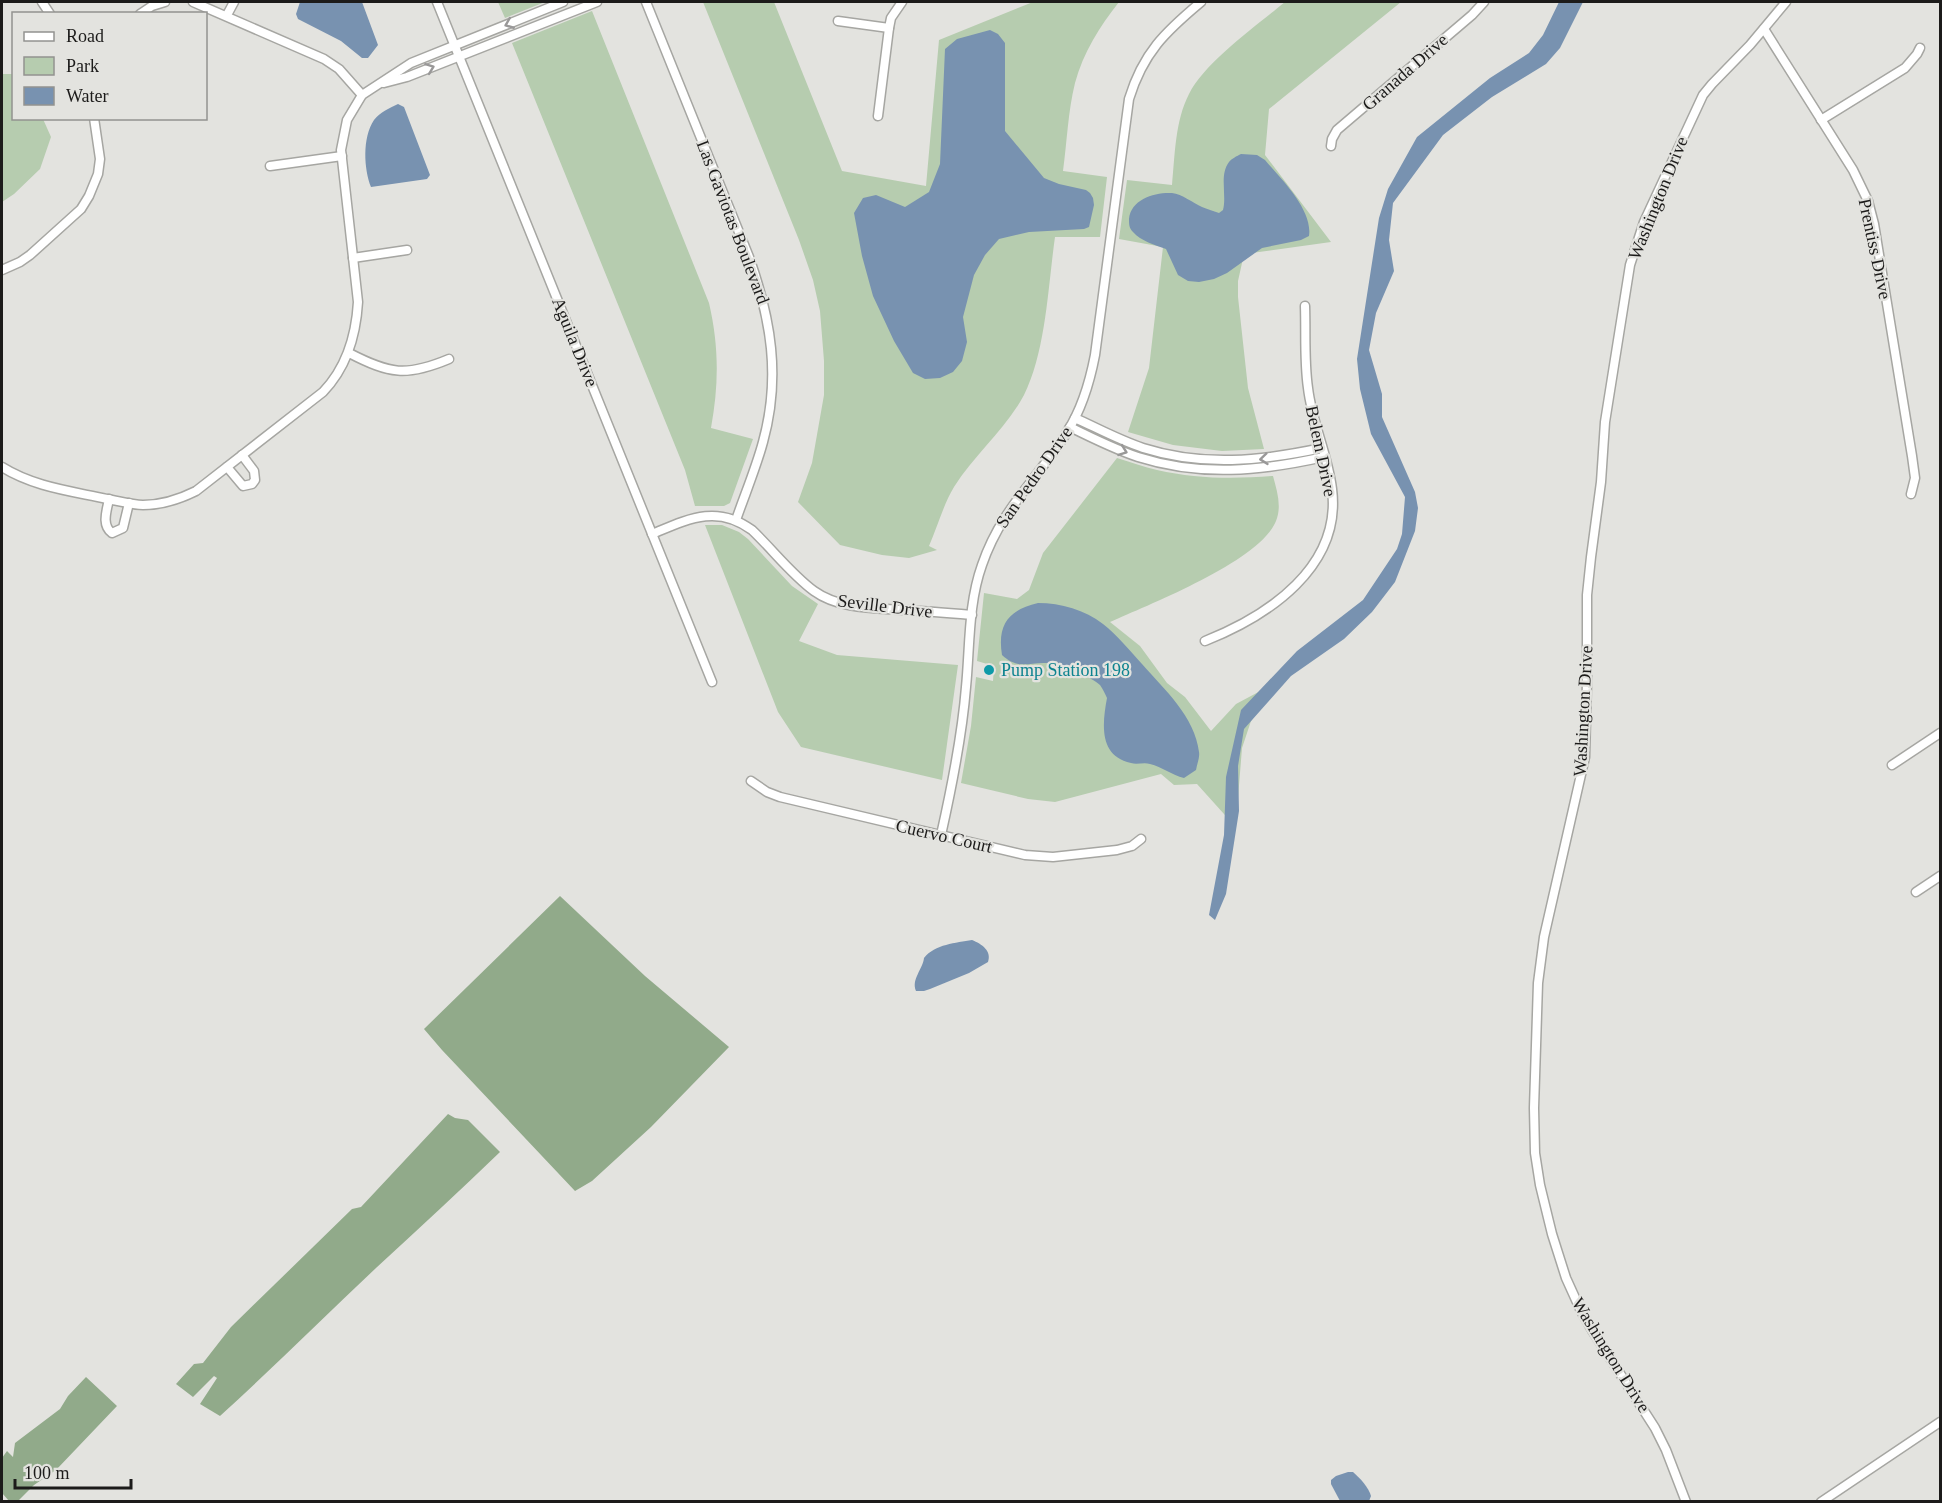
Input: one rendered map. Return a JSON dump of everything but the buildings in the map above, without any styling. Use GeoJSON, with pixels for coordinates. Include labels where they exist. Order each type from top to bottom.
{"type":"FeatureCollection","features":[{"type":"Feature","properties":{"kind":"street"},"geometry":{"type":"LineString","coordinates":[[143,12],[165,2]]}},
{"type":"Feature","properties":{"kind":"street"},"geometry":{"type":"LineString","coordinates":[[193,2],[228,15],[324,59],[345,75],[362,95]]}},
{"type":"Feature","properties":{"kind":"street"},"geometry":{"type":"LineString","coordinates":[[228,15],[234,2]]}},
{"type":"Feature","properties":{"kind":"street","name":"Aguila Drive"},"geometry":{"type":"LineString","coordinates":[[437,2],[712,682]]}},
{"type":"Feature","properties":{"kind":"street"},"geometry":{"type":"LineString","coordinates":[[2,467],[15,476],[46,486],[142,506],[162,503],[196,491],[323,392],[334,380],[349,353],[357,323],[358,302],[341,150],[347,120],[362,95],[404,66],[563,2]]}},
{"type":"Feature","properties":{"kind":"street"},"geometry":{"type":"LineString","coordinates":[[375,86],[407,77],[460,57],[597,2]]}},
{"type":"Feature","properties":{"kind":"street","name":"Las Gaviotas Boulevard"},"geometry":{"type":"LineString","coordinates":[[646,2],[749,257],[768,320],[772,362],[768,419],[758,459],[736,520]]}},
{"type":"Feature","properties":{"kind":"street"},"geometry":{"type":"LineString","coordinates":[[878,116],[891,18],[902,2]]}},
{"type":"Feature","properties":{"kind":"street","name":"San Pedro Drive"},"geometry":{"type":"LineString","coordinates":[[941,835],[957,757],[972,615],[979,574],[997,529],[1015,501],[1053,454],[1075,418],[1085,393],[1095,355],[1129,99],[1139,72],[1149,54],[1167,31],[1201,2]]}},
{"type":"Feature","properties":{"kind":"street","name":"Granada Drive"},"geometry":{"type":"LineString","coordinates":[[1330,146],[1337,130],[1485,2]]}},
{"type":"Feature","properties":{"kind":"street","name":"Washington Drive"},"geometry":{"type":"LineString","coordinates":[[1686,1502],[1655,1428],[1581,1311],[1566,1278],[1552,1234],[1538,1170],[1534,1131],[1538,983],[1550,907],[1585,757],[1587,595],[1601,482],[1605,422],[1630,265],[1644,222],[1703,95],[1786,2]]}},
{"type":"Feature","properties":{"kind":"street"},"geometry":{"type":"LineString","coordinates":[[838,21],[889,28]]}},
{"type":"Feature","properties":{"kind":"street","name":"Prentiss Drive"},"geometry":{"type":"LineString","coordinates":[[1764,29],[1853,170],[1864,193],[1874,224],[1914,464],[1911,494]]}},
{"type":"Feature","properties":{"kind":"street"},"geometry":{"type":"LineString","coordinates":[[1821,120],[1905,68],[1920,48]]}},
{"type":"Feature","properties":{"kind":"street"},"geometry":{"type":"LineString","coordinates":[[2,270],[30,255],[81,209],[89,196],[98,174],[100,159],[93,120]]}},
{"type":"Feature","properties":{"kind":"street"},"geometry":{"type":"LineString","coordinates":[[270,166],[342,156]]}},
{"type":"Feature","properties":{"kind":"street"},"geometry":{"type":"LineString","coordinates":[[353,258],[407,250]]}},
{"type":"Feature","properties":{"kind":"street","name":"Belem Drive"},"geometry":{"type":"LineString","coordinates":[[1205,641],[1243,624],[1288,592],[1309,572],[1324,546],[1331,523],[1333,492],[1308,388],[1305,306]]}},
{"type":"Feature","properties":{"kind":"street"},"geometry":{"type":"LineString","coordinates":[[349,353],[370,364],[401,371],[426,369],[449,359]]}},
{"type":"Feature","properties":{"kind":"street"},"geometry":{"type":"LineString","coordinates":[[1075,418],[1111,436],[1144,448],[1189,458],[1250,460],[1323,452]]}},
{"type":"Feature","properties":{"kind":"street"},"geometry":{"type":"LineString","coordinates":[[1070,427],[1139,457],[1176,466],[1202,469],[1232,471],[1265,469],[1323,452]]}},
{"type":"Feature","properties":{"kind":"street"},"geometry":{"type":"LineString","coordinates":[[227,467],[243,486],[252,484],[255,480],[254,471],[242,455]]}},
{"type":"Feature","properties":{"kind":"street"},"geometry":{"type":"LineString","coordinates":[[109,499],[105,522],[112,533],[123,528],[129,503]]}},
{"type":"Feature","properties":{"kind":"street","name":"Seville Drive"},"geometry":{"type":"LineString","coordinates":[[652,534],[698,516],[719,516],[736,520],[752,530],[814,591],[831,600],[867,607],[972,615]]}},
{"type":"Feature","properties":{"kind":"street"},"geometry":{"type":"LineString","coordinates":[[1892,765],[1941,733]]}},
{"type":"Feature","properties":{"kind":"street","name":"Cuervo Court"},"geometry":{"type":"LineString","coordinates":[[751,781],[766,792],[780,797],[1025,855],[1042,857],[1117,850],[1132,846],[1141,839]]}},
{"type":"Feature","properties":{"kind":"street"},"geometry":{"type":"LineString","coordinates":[[1916,892],[1941,876]]}},
{"type":"Feature","properties":{"kind":"street"},"geometry":{"type":"LineString","coordinates":[[1821,1502],[1941,1422]]}},
{"type":"Feature","properties":{"kind":"green space"},"geometry":{"type":"Polygon","coordinates":[[[498,2],[545,2],[505,18],[498,2]]]}},
{"type":"Feature","properties":{"kind":"green space"},"geometry":{"type":"Polygon","coordinates":[[[703,2],[774,2],[842,171],[926,186],[939,40],[1033,2],[1119,2],[1093,40],[1078,72],[1071,104],[1063,171],[1107,177],[1100,237],[1055,237],[1042,339],[1031,378],[1017,407],[971,463],[950,493],[929,546],[937,550],[909,558],[882,555],[840,545],[798,502],[812,463],[824,395],[820,311],[813,280],[799,240],[703,2]]]}},
{"type":"Feature","properties":{"kind":"green space"},"geometry":{"type":"Polygon","coordinates":[[[1285,2],[1401,2],[1269,109],[1265,155],[1331,242],[1244,254],[1238,281],[1238,297],[1248,388],[1264,449],[1222,451],[1173,445],[1128,432],[1149,368],[1163,247],[1119,239],[1127,180],[1172,185],[1178,127],[1189,94],[1219,57],[1285,2]]]}},
{"type":"Feature","properties":{"kind":"green space"},"geometry":{"type":"Polygon","coordinates":[[[592,11],[709,303],[715,334],[717,365],[711,428],[753,439],[730,503],[724,506],[695,506],[685,470],[512,43],[592,11]]]}},
{"type":"Feature","properties":{"kind":"green space"},"geometry":{"type":"Polygon","coordinates":[[[2,74],[12,74],[12,120],[43,120],[51,137],[40,169],[14,194],[2,202],[2,74]]]}},
{"type":"Feature","properties":{"kind":"green space"},"geometry":{"type":"Polygon","coordinates":[[[1117,458],[1157,470],[1201,477],[1273,476],[1279,510],[1276,521],[1266,536],[1249,551],[1202,580],[1110,622],[1140,646],[1167,683],[1185,697],[1211,731],[1236,704],[1283,679],[1251,721],[1242,748],[1238,798],[1233,824],[1197,784],[1174,785],[1161,774],[1055,802],[1028,799],[961,783],[971,726],[976,677],[993,681],[994,666],[977,661],[984,593],[1017,599],[1029,590],[1043,553],[1117,458]]]}},
{"type":"Feature","properties":{"kind":"green space"},"geometry":{"type":"Polygon","coordinates":[[[705,525],[722,525],[739,532],[792,586],[818,604],[799,641],[837,655],[958,665],[942,780],[801,747],[778,712],[705,525]]]}},
{"type":"Feature","properties":{"kind":"green space"},"geometry":{"type":"Polygon","coordinates":[[[560,896],[645,976],[729,1047],[651,1127],[592,1181],[575,1191],[424,1029],[560,896]]]}},
{"type":"Feature","properties":{"kind":"green space"},"geometry":{"type":"Polygon","coordinates":[[[448,1114],[455,1118],[468,1120],[500,1152],[220,1416],[200,1404],[217,1378],[214,1376],[193,1397],[176,1384],[194,1364],[203,1363],[231,1327],[352,1209],[361,1207],[448,1114]]]}},
{"type":"Feature","properties":{"kind":"green space"},"geometry":{"type":"Polygon","coordinates":[[[86,1377],[117,1406],[56,1470],[34,1485],[18,1501],[9,1501],[2,1493],[2,1458],[7,1451],[13,1457],[15,1443],[60,1409],[68,1396],[86,1377]]]}},
{"type":"Feature","properties":{"kind":"water"},"geometry":{"type":"Polygon","coordinates":[[[300,2],[362,2],[378,45],[368,58],[362,58],[341,41],[298,19],[296,14],[300,2]]]}},
{"type":"Feature","properties":{"kind":"water"},"geometry":{"type":"Polygon","coordinates":[[[1559,2],[1583,2],[1560,48],[1546,64],[1492,97],[1443,135],[1393,203],[1389,240],[1394,271],[1376,313],[1369,350],[1382,394],[1382,417],[1415,492],[1418,508],[1415,531],[1395,582],[1372,612],[1344,639],[1291,676],[1244,729],[1238,766],[1239,811],[1226,894],[1215,920],[1209,915],[1224,835],[1226,777],[1241,710],[1297,651],[1363,600],[1397,549],[1402,534],[1405,497],[1371,434],[1360,389],[1357,359],[1379,218],[1388,189],[1417,137],[1490,78],[1529,53],[1543,35],[1559,2]]]}},
{"type":"Feature","properties":{"kind":"water"},"geometry":{"type":"Polygon","coordinates":[[[990,30],[998,34],[1005,43],[1005,131],[1044,178],[1086,190],[1093,198],[1094,205],[1089,227],[1084,229],[1029,232],[999,239],[985,255],[974,275],[963,317],[967,342],[962,361],[953,372],[940,378],[925,379],[913,373],[894,341],[873,296],[854,213],[863,198],[876,195],[905,207],[929,192],[940,164],[945,49],[957,39],[990,30]]]}},
{"type":"Feature","properties":{"kind":"water"},"geometry":{"type":"Polygon","coordinates":[[[398,104],[404,107],[430,175],[427,179],[371,187],[365,154],[367,136],[374,120],[385,110],[398,104]]]}},
{"type":"Feature","properties":{"kind":"water"},"geometry":{"type":"Polygon","coordinates":[[[1241,154],[1257,155],[1265,160],[1287,186],[1306,216],[1309,236],[1301,240],[1262,248],[1227,273],[1214,279],[1199,282],[1188,281],[1178,275],[1166,249],[1136,235],[1129,223],[1131,212],[1134,206],[1145,198],[1172,193],[1219,213],[1223,210],[1224,204],[1226,167],[1231,160],[1241,154]]]}},
{"type":"Feature","properties":{"kind":"water"},"geometry":{"type":"Polygon","coordinates":[[[1038,603],[1055,604],[1081,611],[1103,624],[1123,643],[1169,694],[1192,727],[1199,752],[1196,770],[1184,778],[1150,764],[1133,764],[1121,759],[1113,754],[1105,738],[1104,719],[1107,698],[1100,685],[1083,675],[1059,666],[1047,663],[1018,664],[1002,655],[1001,635],[1007,620],[1019,610],[1038,603]]]}},
{"type":"Feature","properties":{"kind":"water"},"geometry":{"type":"Polygon","coordinates":[[[972,940],[985,948],[989,954],[988,962],[969,973],[930,989],[916,991],[916,978],[924,958],[929,953],[946,945],[972,940]]]}},
{"type":"Feature","properties":{"kind":"water"},"geometry":{"type":"Polygon","coordinates":[[[1353,1472],[1366,1486],[1371,1496],[1369,1501],[1340,1501],[1331,1480],[1353,1472]]]}},
{"type":"Feature","properties":{"kind":"place","name":"Pump Station 198"},"geometry":{"type":"Point","coordinates":[989,670]}}]}
